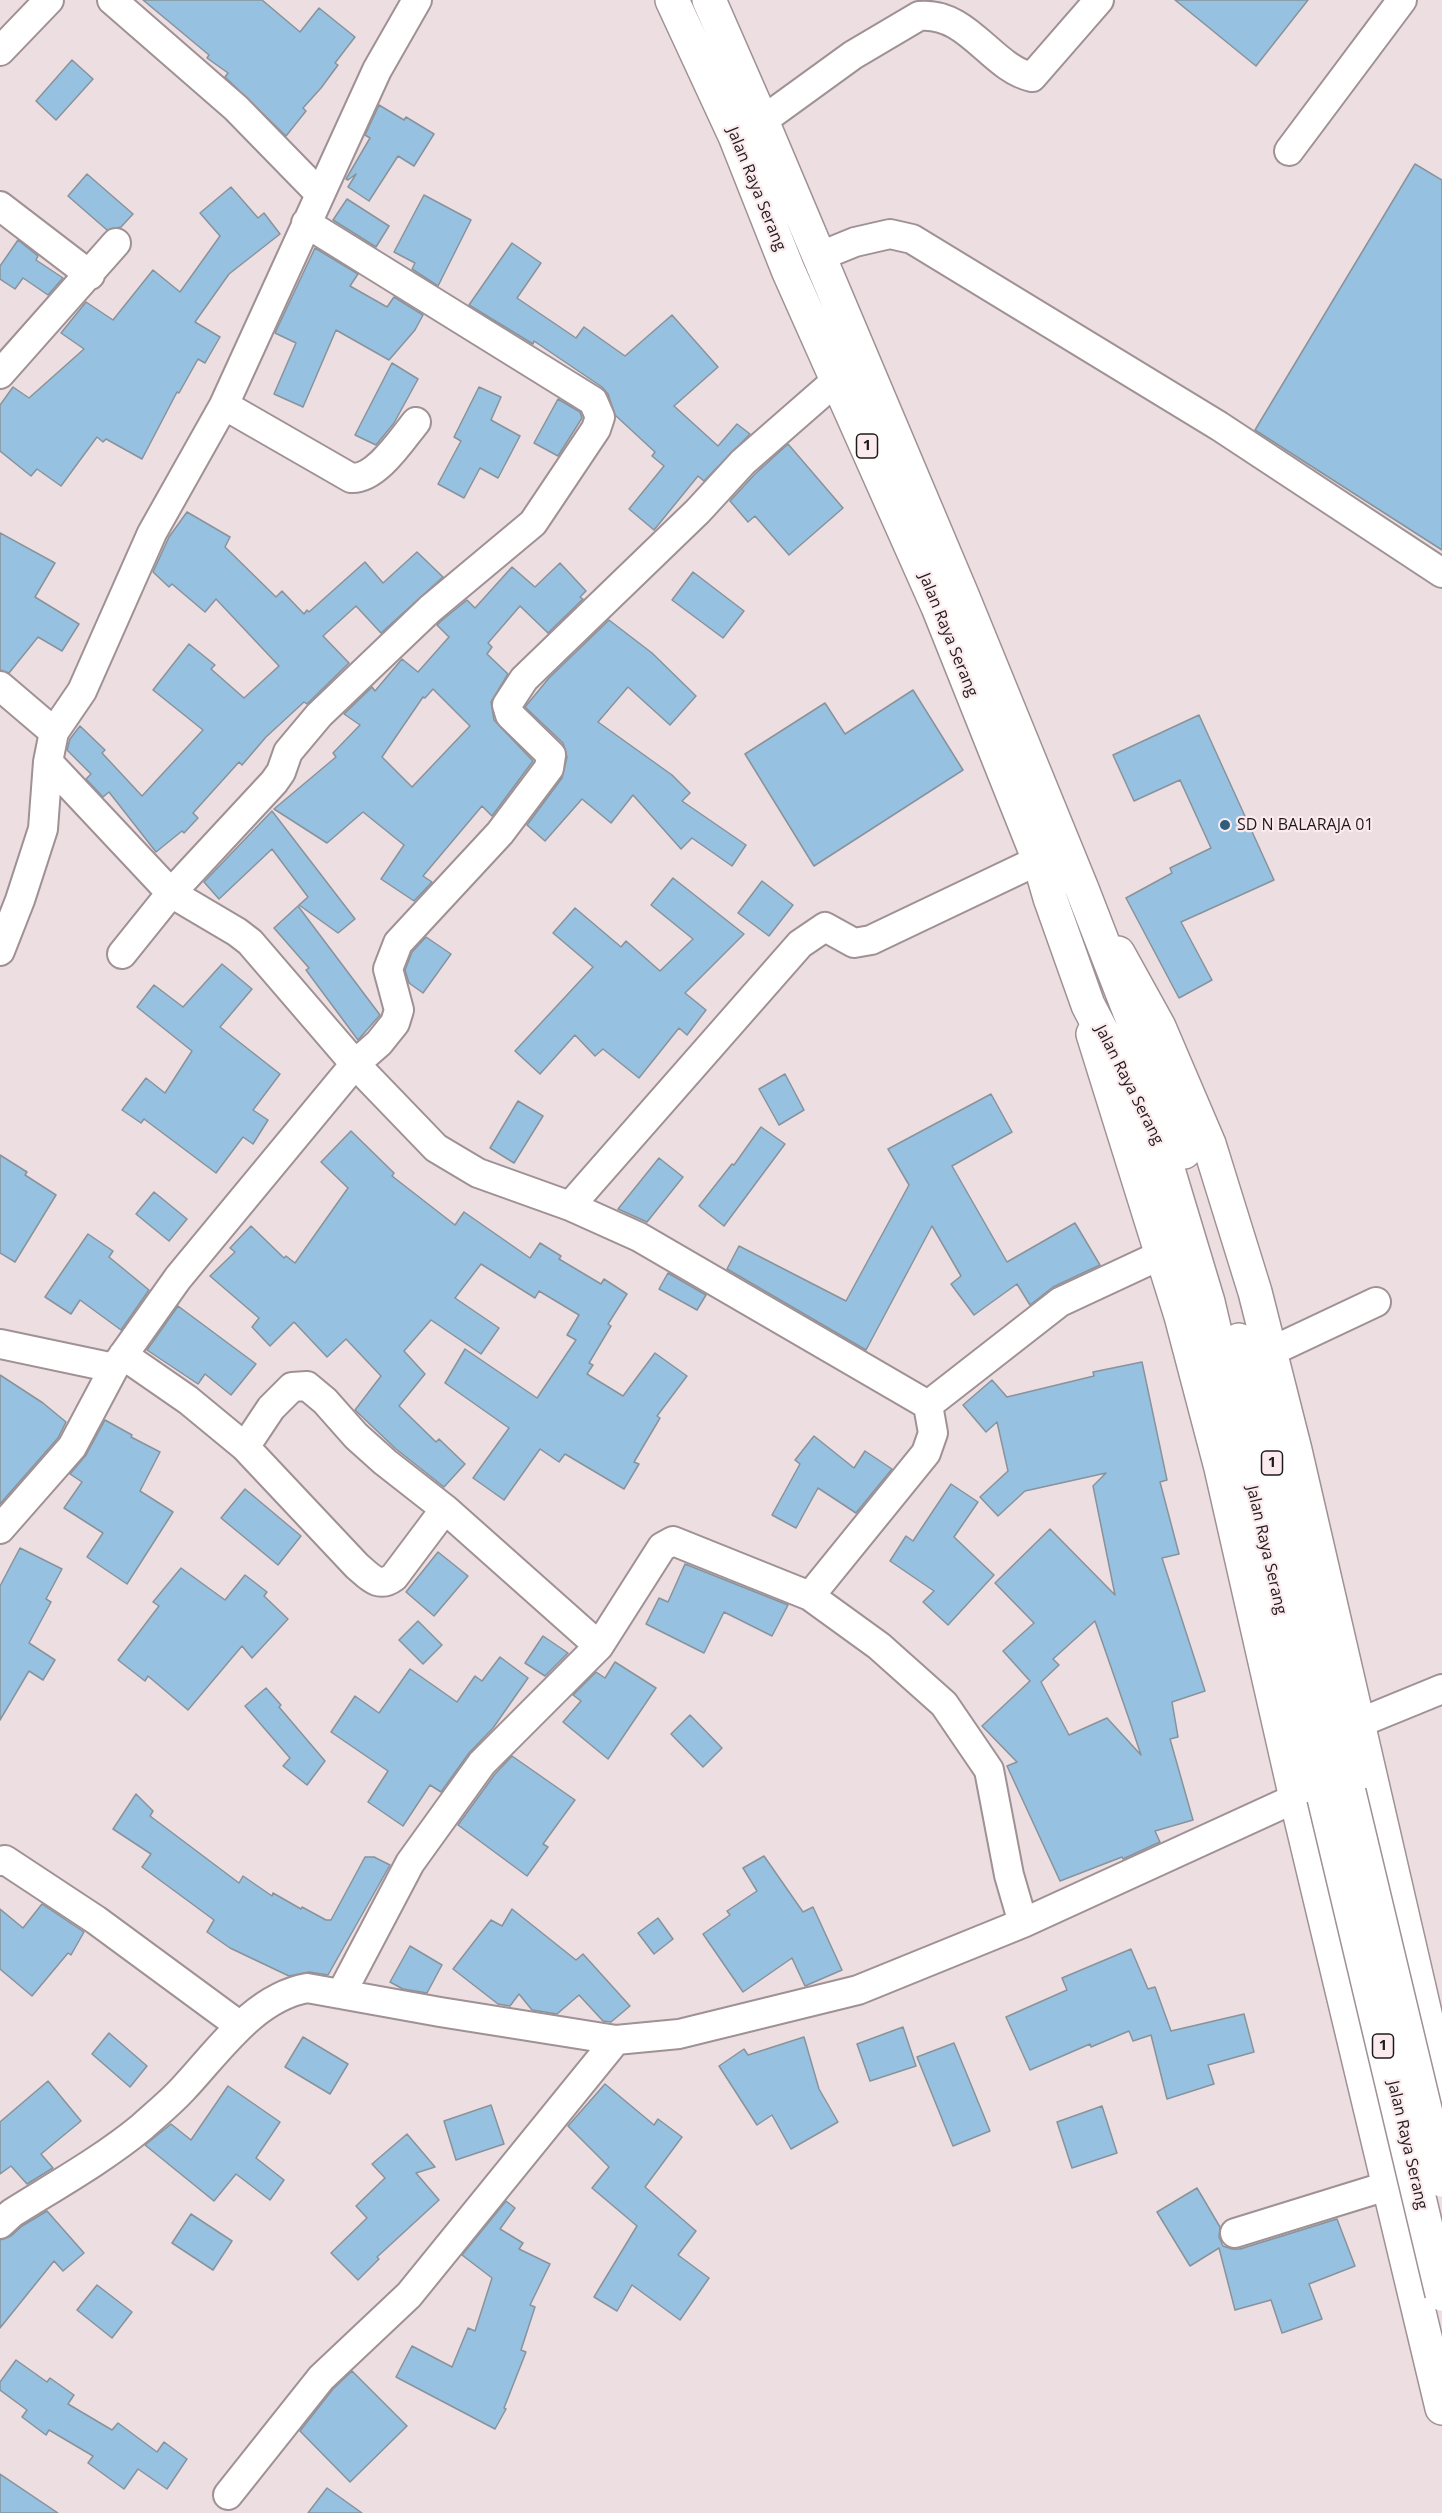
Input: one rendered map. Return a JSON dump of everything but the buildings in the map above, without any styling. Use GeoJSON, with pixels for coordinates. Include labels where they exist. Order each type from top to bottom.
{"type":"FeatureCollection","features":[{"type":"Feature","properties":{"kind":"main road","name":"Jalan Raya Serang"},"geometry":{"type":"LineString","coordinates":[[672,0],[749,128],[818,257],[962,596],[1082,888],[1170,1140],[1268,1446],[1442,2180]]}},
{"type":"Feature","properties":{"kind":"main road","name":"Jalan Raya Serang"},"geometry":{"type":"LineString","coordinates":[[709,0],[749,128],[788,270],[938,607],[1039,860],[1088,1005],[1170,1140],[1442,2294]]}},
{"type":"Feature","properties":{"kind":"main road"},"geometry":{"type":"LineString","coordinates":[[788,270],[818,257]]}},
{"type":"Feature","properties":{"kind":"main road"},"geometry":{"type":"LineString","coordinates":[[1082,888],[1159,1028],[1209,1144],[1272,1352],[1442,2085]]}},
{"type":"Feature","properties":{"kind":"main road"},"geometry":{"type":"LineString","coordinates":[[1050,898],[1163,1254],[1221,1468],[1296,1798],[1442,2408]]}},
{"type":"Feature","properties":{"kind":"main road"},"geometry":{"type":"LineString","coordinates":[[1322,1900],[1335,1873],[1345,1866],[1366,1861],[1392,1867]]}},
{"type":"Feature","properties":{"kind":"street"},"geometry":{"type":"LineString","coordinates":[[0,51],[49,0]]}},
{"type":"Feature","properties":{"kind":"street"},"geometry":{"type":"LineString","coordinates":[[111,0],[236,108],[319,193]]}},
{"type":"Feature","properties":{"kind":"street"},"geometry":{"type":"LineString","coordinates":[[0,951],[20,900],[43,829],[48,762],[54,732],[82,691],[152,533],[224,405],[377,70],[417,0]]}},
{"type":"Feature","properties":{"kind":"street"},"geometry":{"type":"LineString","coordinates":[[749,128],[853,55],[919,16],[928,15],[953,24],[971,34],[1006,63],[1032,77],[1039,72],[1099,0]]}},
{"type":"Feature","properties":{"kind":"street"},"geometry":{"type":"LineString","coordinates":[[1289,150],[1402,0]]}},
{"type":"Feature","properties":{"kind":"street"},"geometry":{"type":"LineString","coordinates":[[0,206],[90,275]]}},
{"type":"Feature","properties":{"kind":"street"},"geometry":{"type":"LineString","coordinates":[[122,954],[171,893],[274,782],[281,772],[288,752],[319,715],[430,609],[533,523],[596,429],[600,417],[593,400],[306,223]]}},
{"type":"Feature","properties":{"kind":"street"},"geometry":{"type":"LineString","coordinates":[[818,257],[855,242],[890,234],[912,239],[1219,426],[1442,573]]}},
{"type":"Feature","properties":{"kind":"street"},"geometry":{"type":"LineString","coordinates":[[0,374],[116,243]]}},
{"type":"Feature","properties":{"kind":"street"},"geometry":{"type":"LineString","coordinates":[[0,1529],[72,1446],[118,1361],[178,1278],[355,1064],[379,1043],[395,1023],[399,1010],[388,969],[399,943],[500,833],[549,768],[551,755],[510,715],[507,705],[524,679],[698,511],[743,462],[838,380]]}},
{"type":"Feature","properties":{"kind":"street"},"geometry":{"type":"LineString","coordinates":[[224,405],[351,478],[358,479],[366,476],[384,461],[416,422]]}},
{"type":"Feature","properties":{"kind":"street"},"geometry":{"type":"LineString","coordinates":[[0,686],[54,732]]}},
{"type":"Feature","properties":{"kind":"street"},"geometry":{"type":"LineString","coordinates":[[48,762],[171,893],[250,942],[355,1064],[436,1148],[478,1173],[570,1206],[639,1237],[928,1405],[933,1432],[927,1453],[810,1596]]}},
{"type":"Feature","properties":{"kind":"street"},"geometry":{"type":"LineString","coordinates":[[570,1206],[800,944],[825,927],[854,943],[871,940],[1039,860]]}},
{"type":"Feature","properties":{"kind":"street"},"geometry":{"type":"LineString","coordinates":[[928,1405],[1060,1302],[1163,1254]]}},
{"type":"Feature","properties":{"kind":"street"},"geometry":{"type":"LineString","coordinates":[[1272,1352],[1376,1302]]}},
{"type":"Feature","properties":{"kind":"street"},"geometry":{"type":"LineString","coordinates":[[0,1344],[118,1361],[188,1400],[245,1447],[357,1566],[376,1582],[387,1582],[394,1577],[445,1509]]}},
{"type":"Feature","properties":{"kind":"street"},"geometry":{"type":"LineString","coordinates":[[245,1447],[272,1408],[292,1387],[307,1386],[325,1401],[356,1436],[445,1509],[599,1646]]}},
{"type":"Feature","properties":{"kind":"street"},"geometry":{"type":"LineString","coordinates":[[341,1994],[410,1863],[482,1763],[599,1646],[656,1554],[667,1542],[674,1541],[810,1596],[879,1646],[944,1704],[989,1770],[1009,1875],[1023,1923]]}},
{"type":"Feature","properties":{"kind":"street"},"geometry":{"type":"LineString","coordinates":[[1359,1723],[1442,1689]]}},
{"type":"Feature","properties":{"kind":"street"},"geometry":{"type":"LineString","coordinates":[[0,2224],[12,2213],[97,2159],[140,2128],[180,2092],[240,2026],[290,1991],[307,1988],[616,2040],[679,2034],[858,1990],[1023,1923],[1296,1798]]}},
{"type":"Feature","properties":{"kind":"street"},"geometry":{"type":"LineString","coordinates":[[0,1861],[5,1860],[96,1920],[240,2026]]}},
{"type":"Feature","properties":{"kind":"street"},"geometry":{"type":"LineString","coordinates":[[228,2495],[321,2378],[409,2295],[616,2040]]}},
{"type":"Feature","properties":{"kind":"street"},"geometry":{"type":"LineString","coordinates":[[1235,2233],[1390,2185]]}},
{"type":"Feature","properties":{"kind":"place","name":"SD N BALARAJA 01"},"geometry":{"type":"Point","coordinates":[1225,825]}}]}
